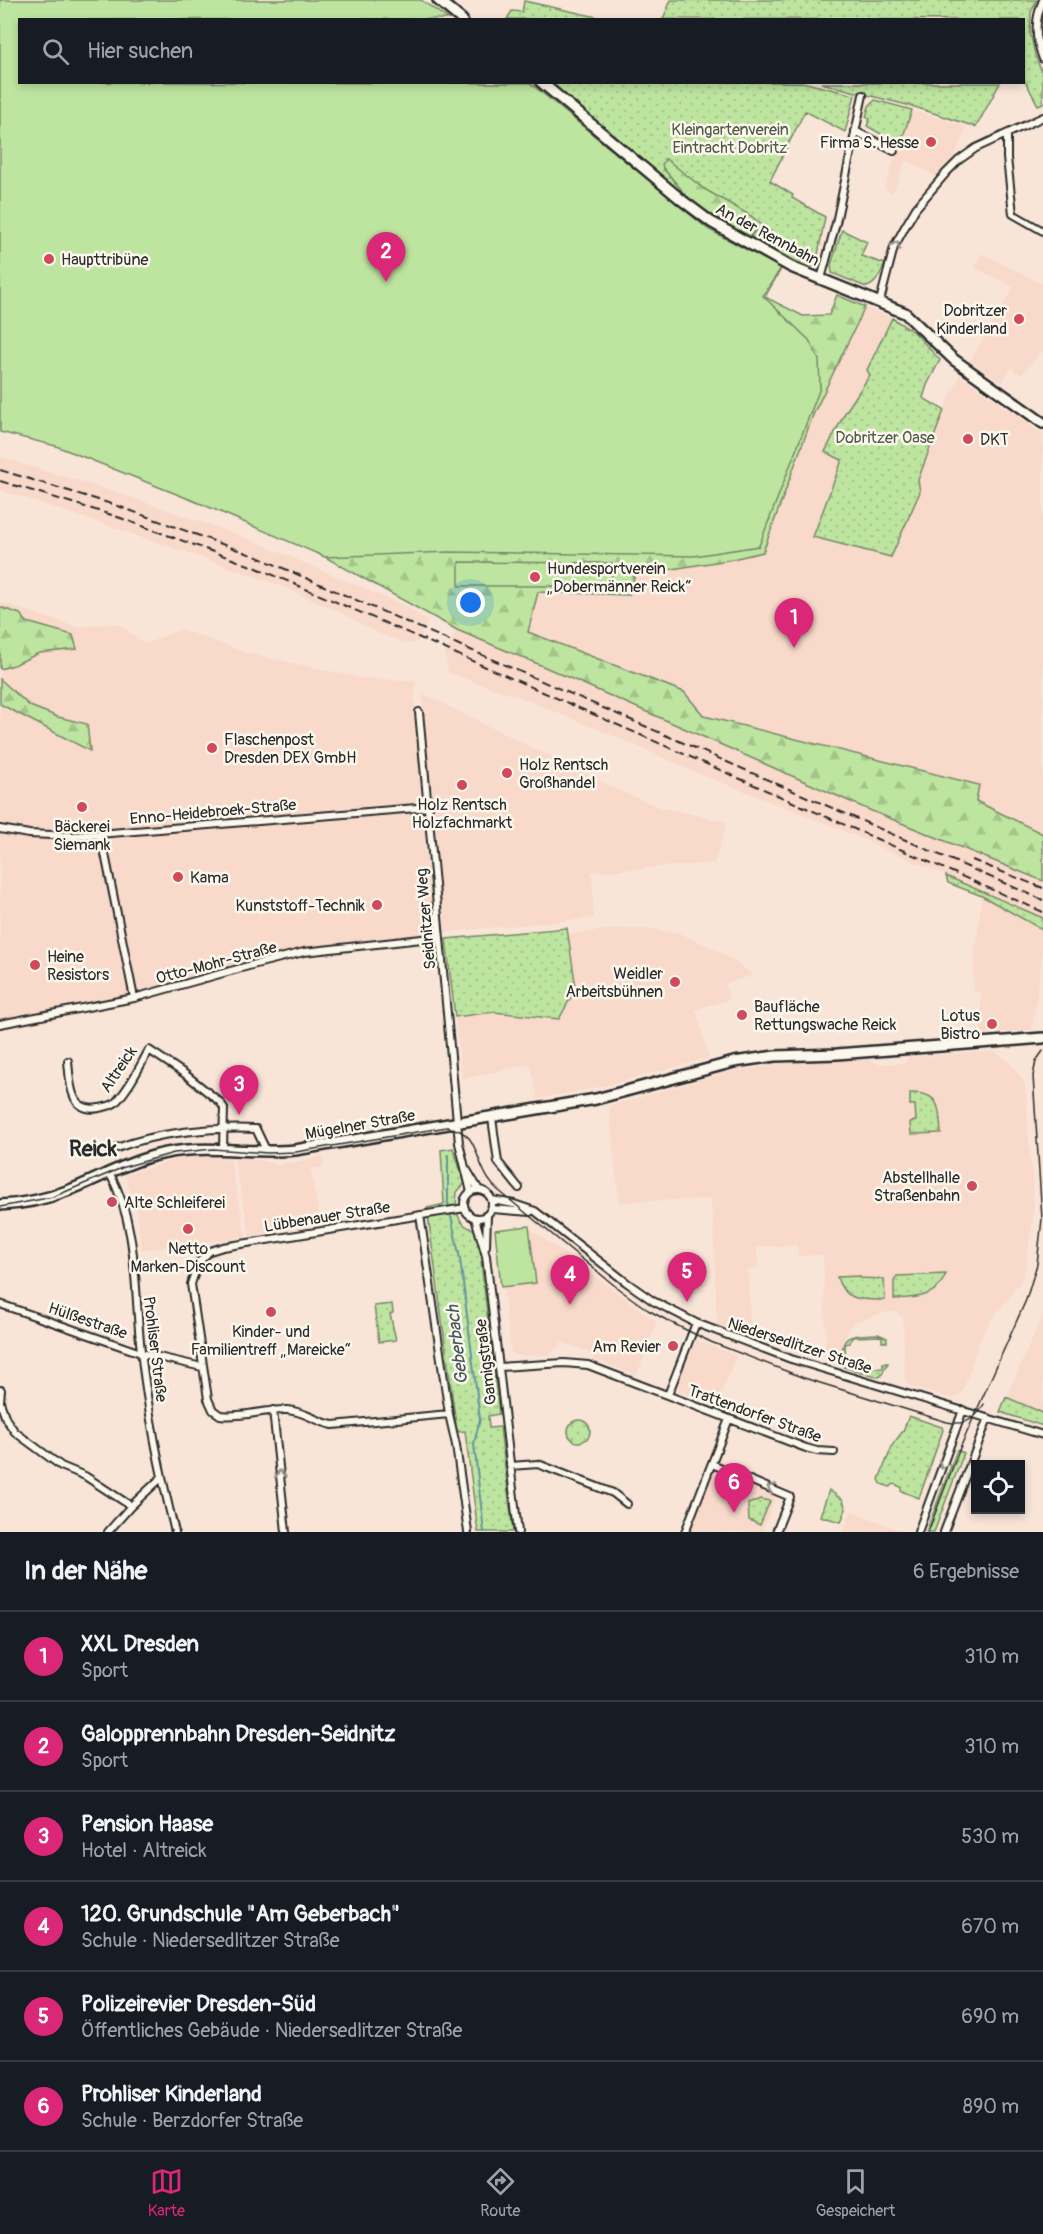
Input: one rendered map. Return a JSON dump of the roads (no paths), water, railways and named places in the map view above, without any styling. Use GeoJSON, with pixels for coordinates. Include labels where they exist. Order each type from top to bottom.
{"type":"FeatureCollection","features":[{"type":"Feature","properties":{"kind":"street"},"geometry":{"type":"LineString","coordinates":[[1043,0],[1036,23],[1036,40],[1043,59]]}},
{"type":"Feature","properties":{"kind":"street"},"geometry":{"type":"LineString","coordinates":[[438,2],[459,18]]}},
{"type":"Feature","properties":{"kind":"street","name":"An der Rennbahn"},"geometry":{"type":"LineString","coordinates":[[543,84],[711,222],[791,267],[905,313],[953,358],[1043,423]]}},
{"type":"Feature","properties":{"kind":"street"},"geometry":{"type":"LineString","coordinates":[[821,279],[836,223],[863,95]]}},
{"type":"Feature","properties":{"kind":"street"},"geometry":{"type":"LineString","coordinates":[[880,301],[894,247],[916,208],[959,160],[978,147],[1043,117]]}},
{"type":"Feature","properties":{"kind":"street"},"geometry":{"type":"LineString","coordinates":[[855,131],[894,151]]}},
{"type":"Feature","properties":{"kind":"street"},"geometry":{"type":"LineString","coordinates":[[1007,134],[1011,209],[1013,214],[1043,231]]}},
{"type":"Feature","properties":{"kind":"street","name":"Seidnitzer Weg"},"geometry":{"type":"LineString","coordinates":[[419,712],[457,1123]]}},
{"type":"Feature","properties":{"kind":"street","name":"Enno-Heidebroek-Straße"},"geometry":{"type":"LineString","coordinates":[[0,829],[49,836],[101,834],[429,807]]}},
{"type":"Feature","properties":{"kind":"street"},"geometry":{"type":"LineString","coordinates":[[101,834],[134,998]]}},
{"type":"Feature","properties":{"kind":"street","name":"Otto-Mohr-Straße"},"geometry":{"type":"LineString","coordinates":[[0,1024],[134,998],[304,952],[440,937]]}},
{"type":"Feature","properties":{"kind":"street","name":"Mügelner Straße"},"geometry":{"type":"LineString","coordinates":[[267,1152],[295,1150],[596,1100],[734,1062],[793,1054],[847,1053],[1043,1038]]}},
{"type":"Feature","properties":{"kind":"street","name":"Altreick"},"geometry":{"type":"LineString","coordinates":[[68,1061],[71,1095],[77,1102],[94,1109],[114,1105],[125,1091],[148,1050],[185,1074],[220,1102],[224,1108],[223,1148]]}},
{"type":"Feature","properties":{"kind":"street"},"geometry":{"type":"LineString","coordinates":[[492,1118],[498,1162],[519,1188]]}},
{"type":"Feature","properties":{"kind":"street"},"geometry":{"type":"LineString","coordinates":[[457,1123],[459,1143],[467,1170],[479,1190]]}},
{"type":"Feature","properties":{"kind":"street"},"geometry":{"type":"LineString","coordinates":[[117,1148],[138,1140],[225,1128],[256,1129],[267,1152]]}},
{"type":"Feature","properties":{"kind":"street"},"geometry":{"type":"LineString","coordinates":[[0,1205],[42,1199],[154,1155],[189,1149],[223,1148],[267,1152]]}},
{"type":"Feature","properties":{"kind":"street"},"geometry":{"type":"LineString","coordinates":[[467,1170],[466,1176],[471,1192]]}},
{"type":"Feature","properties":{"kind":"street","name":"Prohliser Straße"},"geometry":{"type":"LineString","coordinates":[[109,1172],[127,1213],[141,1353],[161,1478],[175,1532]]}},
{"type":"Feature","properties":{"kind":"street"},"geometry":{"type":"LineString","coordinates":[[465,1208],[465,1199],[471,1192],[479,1190],[487,1193],[492,1200]]}},
{"type":"Feature","properties":{"kind":"street","name":"Gamigstraße"},"geometry":{"type":"LineString","coordinates":[[486,1256],[492,1200]]}},
{"type":"Feature","properties":{"kind":"street","name":"Niedersedlitzer Straße"},"geometry":{"type":"LineString","coordinates":[[492,1200],[514,1204],[540,1215],[653,1301],[696,1323],[791,1359],[1043,1435]]}},
{"type":"Feature","properties":{"kind":"street","name":"Gamigstraße"},"geometry":{"type":"LineString","coordinates":[[465,1208],[468,1214],[475,1218],[486,1256],[518,1532]]}},
{"type":"Feature","properties":{"kind":"street","name":"Lübbenauer Straße"},"geometry":{"type":"LineString","coordinates":[[202,1367],[191,1284],[198,1263],[210,1251],[465,1208]]}},
{"type":"Feature","properties":{"kind":"street","name":"Niedersedlitzer Straße"},"geometry":{"type":"LineString","coordinates":[[489,1212],[522,1211],[540,1215]]}},
{"type":"Feature","properties":{"kind":"street"},"geometry":{"type":"LineString","coordinates":[[475,1218],[489,1212]]}},
{"type":"Feature","properties":{"kind":"street"},"geometry":{"type":"LineString","coordinates":[[420,1215],[448,1414],[457,1449],[468,1532]]}},
{"type":"Feature","properties":{"kind":"street","name":"Hülßestraße"},"geometry":{"type":"LineString","coordinates":[[0,1304],[141,1353],[202,1367]]}},
{"type":"Feature","properties":{"kind":"street","name":"Trattendorfer Straße"},"geometry":{"type":"LineString","coordinates":[[668,1395],[696,1323]]}},
{"type":"Feature","properties":{"kind":"street","name":"Trattendorfer Straße"},"geometry":{"type":"LineString","coordinates":[[499,1367],[576,1363],[588,1365],[817,1451],[834,1452]]}},
{"type":"Feature","properties":{"kind":"street"},"geometry":{"type":"LineString","coordinates":[[202,1367],[209,1405],[220,1415],[273,1410],[294,1411],[333,1425],[448,1414]]}},
{"type":"Feature","properties":{"kind":"street"},"geometry":{"type":"LineString","coordinates":[[1,1390],[0,1401],[6,1419],[15,1432],[61,1466],[85,1476],[131,1506]]}},
{"type":"Feature","properties":{"kind":"street"},"geometry":{"type":"LineString","coordinates":[[273,1410],[286,1532]]}},
{"type":"Feature","properties":{"kind":"street"},"geometry":{"type":"LineString","coordinates":[[918,1532],[963,1410]]}},
{"type":"Feature","properties":{"kind":"street"},"geometry":{"type":"LineString","coordinates":[[944,1532],[988,1418]]}},
{"type":"Feature","properties":{"kind":"street"},"geometry":{"type":"LineString","coordinates":[[686,1532],[729,1419]]}},
{"type":"Feature","properties":{"kind":"street"},"geometry":{"type":"LineString","coordinates":[[510,1466],[538,1464],[613,1493],[627,1504]]}},
{"type":"Feature","properties":{"kind":"street"},"geometry":{"type":"LineString","coordinates":[[712,1464],[790,1497],[776,1532]]}},
{"type":"Feature","properties":{"kind":"street"},"geometry":{"type":"LineString","coordinates":[[108,1532],[161,1478]]}},
{"type":"Feature","properties":{"kind":"waterway","name":"Geberbach"},"geometry":{"type":"LineString","coordinates":[[448,1155],[448,1202],[460,1259],[480,1419],[474,1444],[484,1532]]}},
{"type":"Feature","properties":{"kind":"tram line"},"geometry":{"type":"LineString","coordinates":[[928,1532],[960,1448],[1026,1300],[1037,1264],[1042,1219],[1033,1076],[1036,1061],[1043,1051]]}},
{"type":"Feature","properties":{"kind":"tram line"},"geometry":{"type":"LineString","coordinates":[[0,1207],[53,1197],[124,1167],[174,1153],[213,1149],[268,1153],[296,1152],[447,1127],[464,1133],[469,1138],[487,1176],[498,1190],[620,1290],[648,1310],[672,1323],[711,1342],[804,1378],[947,1422],[959,1423],[969,1420],[984,1404]]}},
{"type":"Feature","properties":{"kind":"railway"},"geometry":{"type":"LineString","coordinates":[[0,470],[118,506],[260,558],[1043,900]]}},
{"type":"Feature","properties":{"kind":"railway"},"geometry":{"type":"LineString","coordinates":[[0,481],[115,516],[257,568],[1043,912]]}},
{"type":"Feature","properties":{"kind":"railway"},"geometry":{"type":"LineString","coordinates":[[972,860],[1043,888]]}},
{"type":"Feature","properties":{"kind":"place","name":"Firma S. Hesse"},"geometry":{"type":"Point","coordinates":[931,142]}},
{"type":"Feature","properties":{"kind":"place","name":"Haupttribüne"},"geometry":{"type":"Point","coordinates":[49,259]}},
{"type":"Feature","properties":{"kind":"place","name":"Galopprennbahn Dresden-Seidnitz"},"geometry":{"type":"Point","coordinates":[386,282]}},
{"type":"Feature","properties":{"kind":"place","name":"Dobritzer Kinderland"},"geometry":{"type":"Point","coordinates":[1019,319]}},
{"type":"Feature","properties":{"kind":"place","name":"DKT"},"geometry":{"type":"Point","coordinates":[968,439]}},
{"type":"Feature","properties":{"kind":"place","name":"Hundesportverein „Dobermänner Reick“"},"geometry":{"type":"Point","coordinates":[535,577]}},
{"type":"Feature","properties":{"kind":"place","name":"XXL Dresden"},"geometry":{"type":"Point","coordinates":[794,648]}},
{"type":"Feature","properties":{"kind":"place","name":"Flaschenpost Dresden DEX GmbH"},"geometry":{"type":"Point","coordinates":[212,748]}},
{"type":"Feature","properties":{"kind":"place","name":"Holz Rentsch Großhandel"},"geometry":{"type":"Point","coordinates":[507,773]}},
{"type":"Feature","properties":{"kind":"place","name":"Holz Rentsch Holzfachmarkt"},"geometry":{"type":"Point","coordinates":[462,785]}},
{"type":"Feature","properties":{"kind":"place","name":"Bäckerei Siemank"},"geometry":{"type":"Point","coordinates":[82,807]}},
{"type":"Feature","properties":{"kind":"place","name":"Kama"},"geometry":{"type":"Point","coordinates":[178,877]}},
{"type":"Feature","properties":{"kind":"place","name":"Kunststoff-Technik"},"geometry":{"type":"Point","coordinates":[377,905]}},
{"type":"Feature","properties":{"kind":"place","name":"Heine Resistors"},"geometry":{"type":"Point","coordinates":[35,965]}},
{"type":"Feature","properties":{"kind":"place","name":"Weidler Arbeitsbühnen"},"geometry":{"type":"Point","coordinates":[675,982]}},
{"type":"Feature","properties":{"kind":"place","name":"Baufläche Rettungswache Reick"},"geometry":{"type":"Point","coordinates":[742,1015]}},
{"type":"Feature","properties":{"kind":"place","name":"Lotus Bistro"},"geometry":{"type":"Point","coordinates":[992,1024]}},
{"type":"Feature","properties":{"kind":"place","name":"Pension Haase"},"geometry":{"type":"Point","coordinates":[239,1115]}},
{"type":"Feature","properties":{"kind":"place","name":"Abstellhalle Straßenbahn"},"geometry":{"type":"Point","coordinates":[972,1186]}},
{"type":"Feature","properties":{"kind":"place","name":"Alte Schleiferei"},"geometry":{"type":"Point","coordinates":[112,1202]}},
{"type":"Feature","properties":{"kind":"place","name":"Netto Marken-Discount"},"geometry":{"type":"Point","coordinates":[188,1229]}},
{"type":"Feature","properties":{"kind":"place","name":"Polizeirevier Dresden-Süd"},"geometry":{"type":"Point","coordinates":[687,1302]}},
{"type":"Feature","properties":{"kind":"place","name":"120. Grundschule \"Am Geberbach\""},"geometry":{"type":"Point","coordinates":[570,1305]}},
{"type":"Feature","properties":{"kind":"place","name":"Kinder- und Familientreff „Mareicke“"},"geometry":{"type":"Point","coordinates":[271,1312]}},
{"type":"Feature","properties":{"kind":"place","name":"Am Revier"},"geometry":{"type":"Point","coordinates":[673,1346]}},
{"type":"Feature","properties":{"kind":"place","name":"Prohliser Kinderland"},"geometry":{"type":"Point","coordinates":[734,1513]}},
{"type":"Feature","properties":{"kind":"district","name":"Reick"},"geometry":{"type":"Point","coordinates":[93,1148]}},
{"type":"Feature","properties":{"kind":"park label","name":"Kleingartenverein Eintracht Dobritz"},"geometry":{"type":"Point","coordinates":[730,138]}},
{"type":"Feature","properties":{"kind":"park label","name":"Dobritzer Oase"},"geometry":{"type":"Point","coordinates":[885,437]}}]}
